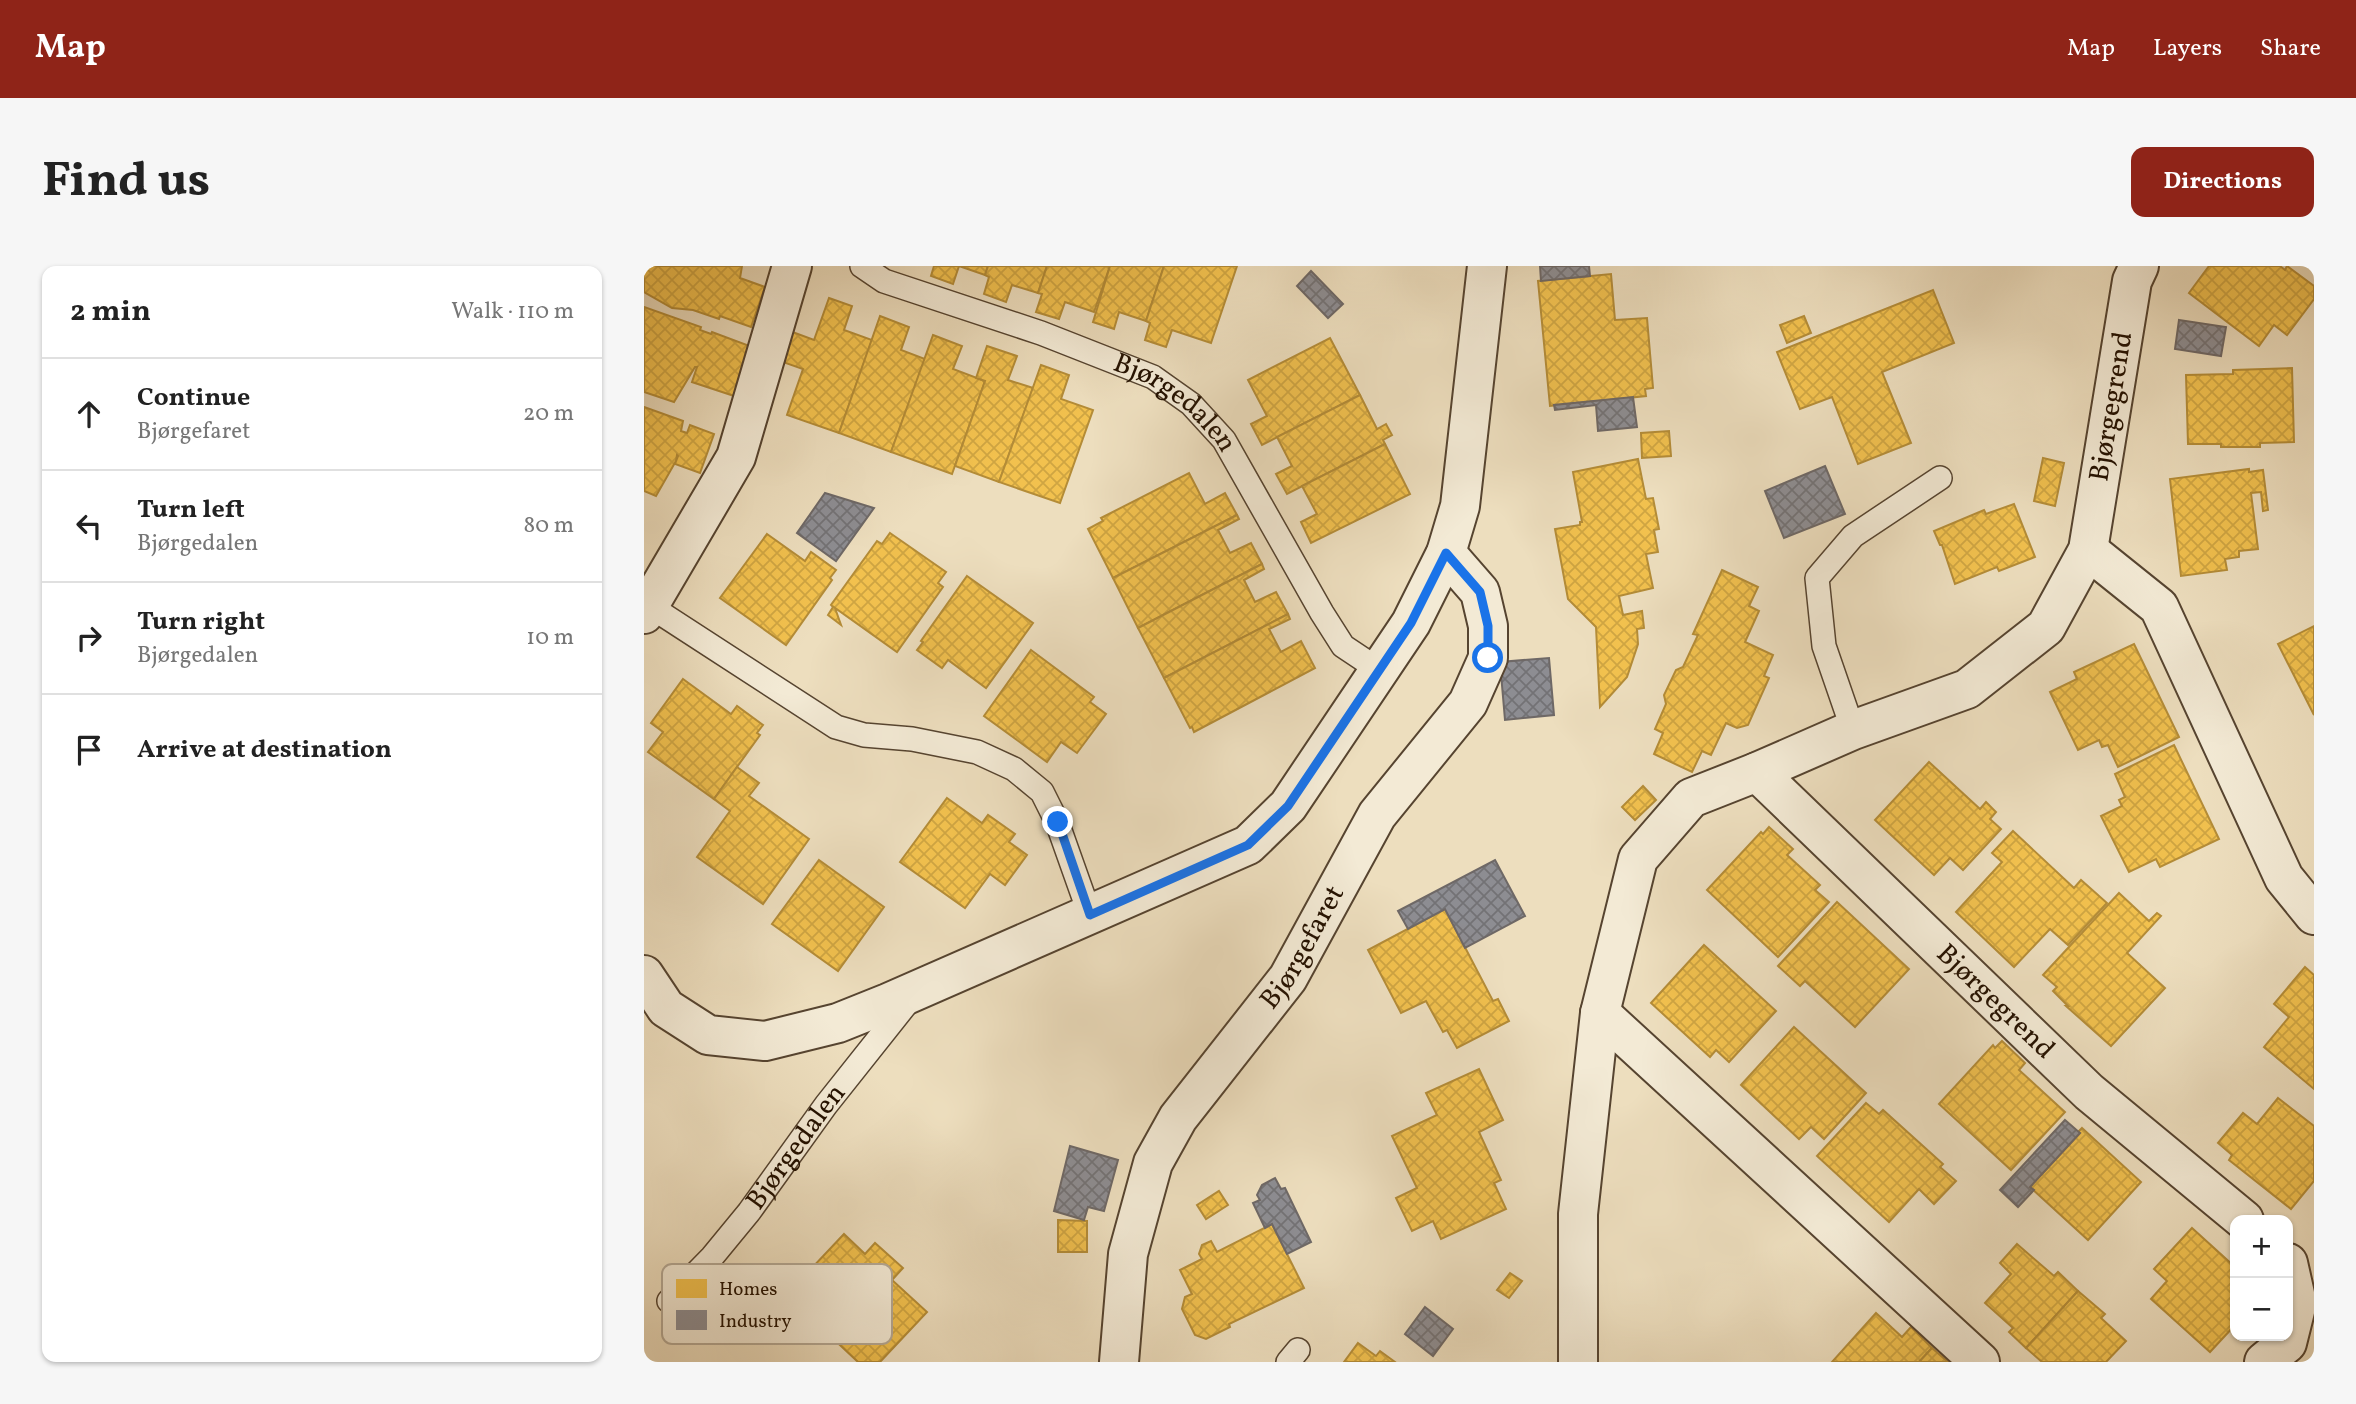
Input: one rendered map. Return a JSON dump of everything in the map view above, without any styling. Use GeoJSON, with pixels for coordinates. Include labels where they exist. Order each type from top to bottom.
{"type":"FeatureCollection","features":[{"type":"Feature","properties":{"kind":"street"},"geometry":{"type":"LineString","coordinates":[[646,609],[736,457],[792,266]]}},
{"type":"Feature","properties":{"kind":"street","name":"Bjørgedalen"},"geometry":{"type":"LineString","coordinates":[[644,975],[655,1014],[708,1035],[765,1041],[838,1023],[1248,845],[1288,806],[1411,623],[1446,553],[1460,506],[1487,266]]}},
{"type":"Feature","properties":{"kind":"street","name":"Bjørgegrend"},"geometry":{"type":"LineString","coordinates":[[1578,1362],[1578,1214],[1600,1013],[1637,859],[1690,798],[1853,730],[1967,689],[2046,627],[2088,550],[2132,281],[2139,266]]}},
{"type":"Feature","properties":{"kind":"street"},"geometry":{"type":"LineString","coordinates":[[2088,550],[2159,607],[2284,878],[2314,915]]}},
{"type":"Feature","properties":{"kind":"street","name":"Bjørgefaret"},"geometry":{"type":"LineString","coordinates":[[1119,1362],[1128,1254],[1153,1163],[1178,1118],[1288,978],[1377,815],[1468,703],[1488,658],[1488,626],[1480,592],[1446,553]]}},
{"type":"Feature","properties":{"kind":"street","name":"Bjørgegrend"},"geometry":{"type":"LineString","coordinates":[[1757,772],[2089,1092],[2238,1215]]}},
{"type":"Feature","properties":{"kind":"street"},"geometry":{"type":"LineString","coordinates":[[1600,1013],[1980,1362]]}},
{"type":"Feature","properties":{"kind":"street"},"geometry":{"type":"LineString","coordinates":[[2264,1362],[2287,1343],[2297,1303],[2291,1278]]}},
{"type":"Feature","properties":{"kind":"lane","name":"Bjørgedalen"},"geometry":{"type":"LineString","coordinates":[[862,266],[884,281],[1041,333],[1153,377],[1191,404],[1224,440],[1343,646],[1379,670]]}},
{"type":"Feature","properties":{"kind":"lane"},"geometry":{"type":"LineString","coordinates":[[1853,730],[1824,646],[1817,578],[1853,536],[1940,478]]}},
{"type":"Feature","properties":{"kind":"lane"},"geometry":{"type":"LineString","coordinates":[[646,609],[836,727],[864,735],[912,739],[977,752],[1014,769],[1042,792],[1058,822],[1090,915]]}},
{"type":"Feature","properties":{"kind":"lane","name":"Bjørgedalen"},"geometry":{"type":"LineString","coordinates":[[705,1264],[749,1212],[826,1105],[918,990]]}},
{"type":"Feature","properties":{"kind":"building: Homes"},"geometry":{"type":"Polygon","coordinates":[[[644,266],[742,266],[740,278],[765,287],[751,327],[720,316],[719,319],[693,310],[672,308],[644,292],[644,266]]]}},
{"type":"Feature","properties":{"kind":"building: Homes"},"geometry":{"type":"Polygon","coordinates":[[[934,266],[959,266],[953,284],[931,276],[934,266]]]}},
{"type":"Feature","properties":{"kind":"building: Homes"},"geometry":{"type":"Polygon","coordinates":[[[959,266],[988,266],[985,275],[959,266]]]}},
{"type":"Feature","properties":{"kind":"building: Homes"},"geometry":{"type":"Polygon","coordinates":[[[988,266],[1047,266],[1038,293],[1012,285],[1006,302],[984,294],[989,277],[985,275],[988,266]]]}},
{"type":"Feature","properties":{"kind":"building: Homes"},"geometry":{"type":"Polygon","coordinates":[[[1047,266],[1110,266],[1094,312],[1065,302],[1059,319],[1036,312],[1042,294],[1038,293],[1047,266]]]}},
{"type":"Feature","properties":{"kind":"building: Homes"},"geometry":{"type":"Polygon","coordinates":[[[1110,266],[1164,266],[1146,321],[1119,312],[1114,329],[1093,322],[1110,266]]]}},
{"type":"Feature","properties":{"kind":"building: Homes"},"geometry":{"type":"Polygon","coordinates":[[[1164,266],[1237,266],[1211,343],[1172,330],[1166,347],[1145,340],[1150,323],[1146,321],[1164,266]]]}},
{"type":"Feature","properties":{"kind":"building: Homes"},"geometry":{"type":"Polygon","coordinates":[[[2209,266],[2280,266],[2285,270],[2287,266],[2314,286],[2314,299],[2287,335],[2274,325],[2259,346],[2189,293],[2209,266]]]}},
{"type":"Feature","properties":{"kind":"building: Homes"},"geometry":{"type":"Polygon","coordinates":[[[1611,274],[1615,320],[1647,318],[1653,388],[1645,389],[1646,396],[1550,406],[1538,281],[1611,274]]]}},
{"type":"Feature","properties":{"kind":"building: Homes"},"geometry":{"type":"Polygon","coordinates":[[[1933,290],[1954,343],[1882,372],[1911,443],[1858,464],[1832,397],[1800,409],[1777,352],[1933,290]]]}},
{"type":"Feature","properties":{"kind":"building: Homes"},"geometry":{"type":"Polygon","coordinates":[[[829,298],[852,306],[844,330],[872,340],[839,433],[787,415],[803,369],[780,361],[790,331],[814,340],[829,298]]]}},
{"type":"Feature","properties":{"kind":"building: Homes"},"geometry":{"type":"Polygon","coordinates":[[[644,307],[701,327],[700,330],[755,348],[737,397],[692,382],[697,367],[674,402],[644,392],[644,307]]]}},
{"type":"Feature","properties":{"kind":"building: Homes"},"geometry":{"type":"Polygon","coordinates":[[[880,316],[909,327],[901,350],[925,359],[891,452],[839,433],[880,316]]]}},
{"type":"Feature","properties":{"kind":"building: Homes"},"geometry":{"type":"Polygon","coordinates":[[[1804,316],[1811,333],[1787,343],[1780,325],[1804,316]]]}},
{"type":"Feature","properties":{"kind":"building: Homes"},"geometry":{"type":"Polygon","coordinates":[[[933,335],[962,346],[953,369],[985,381],[952,474],[891,452],[933,335]]]}},
{"type":"Feature","properties":{"kind":"building: Homes"},"geometry":{"type":"Polygon","coordinates":[[[1330,338],[1360,395],[1262,445],[1251,424],[1267,416],[1248,380],[1330,338]]]}},
{"type":"Feature","properties":{"kind":"building: Homes"},"geometry":{"type":"Polygon","coordinates":[[[987,346],[1017,356],[1008,380],[1033,388],[999,482],[955,466],[985,381],[976,378],[987,346]]]}},
{"type":"Feature","properties":{"kind":"building: Homes"},"geometry":{"type":"Polygon","coordinates":[[[1041,365],[1069,375],[1061,399],[1093,410],[1060,503],[999,482],[1041,365]]]}},
{"type":"Feature","properties":{"kind":"building: Homes"},"geometry":{"type":"Polygon","coordinates":[[[2292,368],[2294,442],[2260,443],[2260,447],[2188,444],[2186,375],[2292,368]]]}},
{"type":"Feature","properties":{"kind":"building: Homes"},"geometry":{"type":"Polygon","coordinates":[[[1360,395],[1377,429],[1386,424],[1392,435],[1383,440],[1385,444],[1287,494],[1276,474],[1292,466],[1277,437],[1360,395]]]}},
{"type":"Feature","properties":{"kind":"building: Homes"},"geometry":{"type":"Polygon","coordinates":[[[644,407],[683,421],[681,431],[687,433],[690,425],[714,434],[700,473],[675,464],[677,455],[656,496],[644,491],[644,407]]]}},
{"type":"Feature","properties":{"kind":"building: Homes"},"geometry":{"type":"Polygon","coordinates":[[[1669,431],[1671,456],[1642,458],[1641,433],[1669,431]]]}},
{"type":"Feature","properties":{"kind":"building: Homes"},"geometry":{"type":"Polygon","coordinates":[[[1385,444],[1410,494],[1311,543],[1301,522],[1317,514],[1302,486],[1385,444]]]}},
{"type":"Feature","properties":{"kind":"building: Homes"},"geometry":{"type":"Polygon","coordinates":[[[2043,458],[2064,463],[2055,506],[2034,501],[2043,458]]]}},
{"type":"Feature","properties":{"kind":"building: Homes"},"geometry":{"type":"Polygon","coordinates":[[[1638,459],[1646,499],[1653,498],[1659,529],[1654,530],[1658,552],[1646,554],[1653,588],[1619,596],[1623,615],[1642,611],[1644,628],[1637,629],[1638,644],[1627,677],[1600,707],[1596,627],[1568,599],[1555,529],[1580,525],[1582,522],[1573,472],[1638,459]]]}},
{"type":"Feature","properties":{"kind":"building: Homes"},"geometry":{"type":"Polygon","coordinates":[[[2249,469],[2249,472],[2263,470],[2268,510],[2263,511],[2261,492],[2251,493],[2258,549],[2239,551],[2239,557],[2225,559],[2227,570],[2181,576],[2170,479],[2249,469]]]}},
{"type":"Feature","properties":{"kind":"building: Homes"},"geometry":{"type":"Polygon","coordinates":[[[1189,473],[1205,504],[1225,493],[1237,515],[1113,578],[1088,529],[1103,521],[1101,518],[1189,473]]]}},
{"type":"Feature","properties":{"kind":"building: Homes"},"geometry":{"type":"Polygon","coordinates":[[[2014,504],[2035,557],[1999,571],[1997,567],[1955,584],[1942,545],[1934,531],[1984,510],[1986,514],[2014,504]]]}},
{"type":"Feature","properties":{"kind":"building: Homes"},"geometry":{"type":"Polygon","coordinates":[[[1237,515],[1239,519],[1218,530],[1230,553],[1251,543],[1262,564],[1138,628],[1113,578],[1237,515]]]}},
{"type":"Feature","properties":{"kind":"building: Homes"},"geometry":{"type":"Polygon","coordinates":[[[890,533],[946,572],[938,583],[943,587],[897,652],[835,608],[841,625],[828,615],[833,607],[831,605],[877,541],[882,544],[890,533]]]}},
{"type":"Feature","properties":{"kind":"building: Homes"},"geometry":{"type":"Polygon","coordinates":[[[767,534],[805,561],[811,552],[836,570],[830,578],[832,580],[786,645],[720,598],[767,534]]]}},
{"type":"Feature","properties":{"kind":"building: Homes"},"geometry":{"type":"Polygon","coordinates":[[[1262,564],[1264,569],[1244,580],[1255,602],[1276,592],[1288,614],[1164,678],[1138,628],[1262,564]]]}},
{"type":"Feature","properties":{"kind":"building: Homes"},"geometry":{"type":"Polygon","coordinates":[[[1722,570],[1758,587],[1749,606],[1759,611],[1745,642],[1773,655],[1764,676],[1769,678],[1748,725],[1737,728],[1726,723],[1711,755],[1702,751],[1692,772],[1654,754],[1663,733],[1655,729],[1666,704],[1664,695],[1676,670],[1683,667],[1698,635],[1693,634],[1722,570]]]}},
{"type":"Feature","properties":{"kind":"building: Homes"},"geometry":{"type":"Polygon","coordinates":[[[967,576],[1033,623],[986,688],[948,660],[942,668],[917,650],[967,576]]]}},
{"type":"Feature","properties":{"kind":"building: Homes"},"geometry":{"type":"Polygon","coordinates":[[[1288,614],[1290,619],[1269,629],[1281,652],[1301,641],[1315,668],[1194,732],[1164,678],[1288,614]]]}},
{"type":"Feature","properties":{"kind":"building: Homes"},"geometry":{"type":"Polygon","coordinates":[[[2314,626],[2314,715],[2278,644],[2314,626]]]}},
{"type":"Feature","properties":{"kind":"building: Homes"},"geometry":{"type":"Polygon","coordinates":[[[2134,644],[2179,737],[2118,767],[2108,745],[2102,747],[2099,740],[2078,750],[2050,692],[2077,679],[2074,672],[2134,644]]]}},
{"type":"Feature","properties":{"kind":"building: Homes"},"geometry":{"type":"Polygon","coordinates":[[[1031,650],[1094,697],[1090,702],[1106,714],[1077,753],[1061,742],[1047,762],[984,716],[1031,650]]]}},
{"type":"Feature","properties":{"kind":"building: Homes"},"geometry":{"type":"Polygon","coordinates":[[[683,679],[731,714],[737,706],[763,725],[757,733],[760,735],[714,799],[648,752],[663,732],[651,723],[683,679]]]}},
{"type":"Feature","properties":{"kind":"building: Homes"},"geometry":{"type":"Polygon","coordinates":[[[2174,745],[2219,839],[2160,867],[2156,859],[2129,872],[2101,816],[2122,806],[2119,800],[2125,797],[2115,774],[2174,745]]]}},
{"type":"Feature","properties":{"kind":"building: Homes"},"geometry":{"type":"Polygon","coordinates":[[[1929,762],[1980,809],[1986,802],[1996,812],[1990,819],[2001,829],[1963,870],[1950,858],[1934,875],[1875,820],[1929,762]]]}},
{"type":"Feature","properties":{"kind":"building: Homes"},"geometry":{"type":"Polygon","coordinates":[[[737,767],[759,783],[749,796],[809,839],[763,904],[697,857],[730,811],[714,799],[737,767]]]}},
{"type":"Feature","properties":{"kind":"building: Homes"},"geometry":{"type":"Polygon","coordinates":[[[1643,786],[1656,800],[1635,820],[1622,807],[1643,786]]]}},
{"type":"Feature","properties":{"kind":"building: Homes"},"geometry":{"type":"Polygon","coordinates":[[[947,798],[982,823],[988,815],[1015,834],[1009,842],[1027,855],[1005,885],[990,874],[965,908],[900,862],[947,798]]]}},
{"type":"Feature","properties":{"kind":"building: Homes"},"geometry":{"type":"Polygon","coordinates":[[[1769,827],[1793,849],[1787,855],[1820,885],[1815,890],[1829,902],[1778,957],[1707,890],[1761,832],[1763,834],[1769,827]]]}},
{"type":"Feature","properties":{"kind":"building: Homes"},"geometry":{"type":"Polygon","coordinates":[[[2013,831],[2074,888],[2081,880],[2107,903],[2068,945],[2050,929],[2014,967],[1956,912],[2002,862],[1992,853],[2013,831]]]}},
{"type":"Feature","properties":{"kind":"building: Homes"},"geometry":{"type":"Polygon","coordinates":[[[819,860],[884,907],[838,971],[772,924],[819,860]]]}},
{"type":"Feature","properties":{"kind":"building: Homes"},"geometry":{"type":"Polygon","coordinates":[[[2119,893],[2149,921],[2157,913],[2161,916],[2127,953],[2165,988],[2111,1046],[2066,1006],[2053,991],[2057,987],[2043,975],[2119,893]]]}},
{"type":"Feature","properties":{"kind":"building: Homes"},"geometry":{"type":"Polygon","coordinates":[[[1837,902],[1909,969],[1855,1027],[1805,981],[1800,986],[1778,966],[1837,902]]]}},
{"type":"Feature","properties":{"kind":"building: Homes"},"geometry":{"type":"Polygon","coordinates":[[[1445,909],[1493,1001],[1498,999],[1509,1021],[1457,1048],[1447,1030],[1443,1032],[1426,1001],[1401,1013],[1368,950],[1445,909]]]}},
{"type":"Feature","properties":{"kind":"building: Homes"},"geometry":{"type":"Polygon","coordinates":[[[1704,945],[1776,1011],[1729,1062],[1716,1050],[1710,1057],[1651,1003],[1704,945]]]}},
{"type":"Feature","properties":{"kind":"building: Homes"},"geometry":{"type":"Polygon","coordinates":[[[2305,967],[2314,975],[2314,1089],[2264,1047],[2289,1017],[2274,1004],[2305,967]]]}},
{"type":"Feature","properties":{"kind":"building: Homes"},"geometry":{"type":"Polygon","coordinates":[[[1794,1027],[1866,1093],[1824,1139],[1811,1127],[1799,1139],[1741,1085],[1794,1027]]]}},
{"type":"Feature","properties":{"kind":"building: Homes"},"geometry":{"type":"Polygon","coordinates":[[[2002,1041],[2025,1063],[2019,1070],[2065,1112],[2011,1170],[1939,1104],[1993,1045],[1995,1048],[2002,1041]]]}},
{"type":"Feature","properties":{"kind":"building: Homes"},"geometry":{"type":"Polygon","coordinates":[[[1479,1069],[1503,1120],[1479,1132],[1501,1180],[1494,1183],[1506,1209],[1441,1239],[1433,1221],[1412,1231],[1396,1198],[1417,1188],[1392,1136],[1437,1115],[1426,1093],[1479,1069]]]}},
{"type":"Feature","properties":{"kind":"building: Homes"},"geometry":{"type":"Polygon","coordinates":[[[2278,1098],[2314,1126],[2314,1181],[2291,1209],[2229,1160],[2232,1155],[2218,1143],[2243,1113],[2257,1124],[2278,1098]]]}},
{"type":"Feature","properties":{"kind":"building: Homes"},"geometry":{"type":"Polygon","coordinates":[[[1866,1103],[1879,1114],[1883,1110],[1943,1164],[1940,1167],[1956,1181],[1934,1204],[1919,1189],[1889,1222],[1817,1156],[1866,1103]]]}},
{"type":"Feature","properties":{"kind":"building: Homes"},"geometry":{"type":"Polygon","coordinates":[[[2082,1128],[2141,1182],[2088,1240],[2030,1187],[2082,1128]]]}},
{"type":"Feature","properties":{"kind":"building: Homes"},"geometry":{"type":"Polygon","coordinates":[[[1219,1191],[1228,1205],[1206,1219],[1197,1205],[1219,1191]]]}},
{"type":"Feature","properties":{"kind":"building: Homes"},"geometry":{"type":"Polygon","coordinates":[[[1058,1220],[1087,1221],[1087,1252],[1058,1252],[1058,1220]]]}},
{"type":"Feature","properties":{"kind":"building: Homes"},"geometry":{"type":"Polygon","coordinates":[[[1272,1224],[1304,1288],[1229,1324],[1230,1327],[1206,1339],[1195,1335],[1182,1309],[1185,1297],[1192,1294],[1180,1270],[1202,1259],[1199,1254],[1202,1245],[1211,1241],[1217,1252],[1272,1224]]]}},
{"type":"Feature","properties":{"kind":"building: Homes"},"geometry":{"type":"Polygon","coordinates":[[[2192,1228],[2230,1262],[2230,1330],[2210,1352],[2151,1299],[2167,1281],[2154,1269],[2192,1228]]]}},
{"type":"Feature","properties":{"kind":"building: Homes"},"geometry":{"type":"Polygon","coordinates":[[[844,1234],[865,1254],[875,1243],[903,1268],[892,1280],[892,1264],[816,1264],[844,1234]]]}},
{"type":"Feature","properties":{"kind":"building: Homes"},"geometry":{"type":"Polygon","coordinates":[[[2017,1244],[2054,1276],[2058,1272],[2078,1291],[2026,1348],[2009,1332],[2013,1328],[1985,1303],[2011,1274],[2000,1263],[2017,1244]]]}},
{"type":"Feature","properties":{"kind":"building: Homes"},"geometry":{"type":"Polygon","coordinates":[[[1510,1273],[1522,1281],[1509,1298],[1497,1290],[1510,1273]]]}},
{"type":"Feature","properties":{"kind":"building: Homes"},"geometry":{"type":"Polygon","coordinates":[[[892,1280],[927,1312],[880,1362],[858,1362],[839,1344],[892,1344],[892,1280]]]}},
{"type":"Feature","properties":{"kind":"building: Homes"},"geometry":{"type":"Polygon","coordinates":[[[2078,1291],[2105,1314],[2101,1318],[2126,1341],[2106,1362],[2042,1362],[2026,1348],[2078,1291]]]}},
{"type":"Feature","properties":{"kind":"building: Homes"},"geometry":{"type":"Polygon","coordinates":[[[1876,1313],[1902,1337],[1911,1327],[1932,1348],[1919,1362],[1832,1362],[1876,1313]]]}},
{"type":"Feature","properties":{"kind":"building: Homes"},"geometry":{"type":"Polygon","coordinates":[[[1358,1343],[1376,1356],[1380,1351],[1395,1362],[1344,1362],[1358,1343]]]}},
{"type":"Feature","properties":{"kind":"building: Homes"},"geometry":{"type":"Polygon","coordinates":[[[1932,1348],[1948,1362],[1919,1362],[1932,1348]]]}},
{"type":"Feature","properties":{"kind":"building: Industry"},"geometry":{"type":"Polygon","coordinates":[[[1540,266],[1589,266],[1590,276],[1541,281],[1540,266]]]}},
{"type":"Feature","properties":{"kind":"building: Industry"},"geometry":{"type":"Polygon","coordinates":[[[1311,271],[1343,304],[1328,318],[1297,286],[1311,271]]]}},
{"type":"Feature","properties":{"kind":"building: Industry"},"geometry":{"type":"Polygon","coordinates":[[[2179,320],[2226,327],[2221,356],[2175,349],[2179,320]]]}},
{"type":"Feature","properties":{"kind":"building: Industry"},"geometry":{"type":"Polygon","coordinates":[[[1633,397],[1637,427],[1598,431],[1596,405],[1555,410],[1554,405],[1633,397]]]}},
{"type":"Feature","properties":{"kind":"building: Industry"},"geometry":{"type":"Polygon","coordinates":[[[1825,466],[1845,514],[1784,538],[1765,491],[1825,466]]]}},
{"type":"Feature","properties":{"kind":"building: Industry"},"geometry":{"type":"Polygon","coordinates":[[[825,493],[874,508],[836,561],[797,533],[825,493]]]}},
{"type":"Feature","properties":{"kind":"building: Industry"},"geometry":{"type":"Polygon","coordinates":[[[1549,658],[1554,715],[1505,720],[1500,662],[1549,658]]]}},
{"type":"Feature","properties":{"kind":"building: Industry"},"geometry":{"type":"Polygon","coordinates":[[[1495,860],[1525,916],[1465,948],[1445,909],[1408,929],[1398,911],[1495,860]]]}},
{"type":"Feature","properties":{"kind":"building: Industry"},"geometry":{"type":"Polygon","coordinates":[[[2065,1120],[2080,1133],[2030,1187],[2034,1190],[2018,1207],[2000,1190],[2065,1120]]]}},
{"type":"Feature","properties":{"kind":"building: Industry"},"geometry":{"type":"Polygon","coordinates":[[[1070,1146],[1118,1160],[1104,1211],[1088,1207],[1084,1220],[1054,1211],[1070,1146]]]}},
{"type":"Feature","properties":{"kind":"building: Industry"},"geometry":{"type":"Polygon","coordinates":[[[1275,1178],[1281,1189],[1285,1188],[1311,1242],[1287,1254],[1272,1224],[1265,1228],[1253,1203],[1260,1200],[1257,1195],[1262,1185],[1275,1178]]]}},
{"type":"Feature","properties":{"kind":"building: Industry"},"geometry":{"type":"Polygon","coordinates":[[[1425,1307],[1453,1329],[1433,1356],[1405,1334],[1425,1307]]]}},
{"type":"Feature","properties":{"kind":"route"},"geometry":{"type":"LineString","coordinates":[[1058,822],[1090,915],[1248,845],[1288,806],[1411,623],[1446,553],[1480,592],[1488,626],[1488,658]]}}]}
